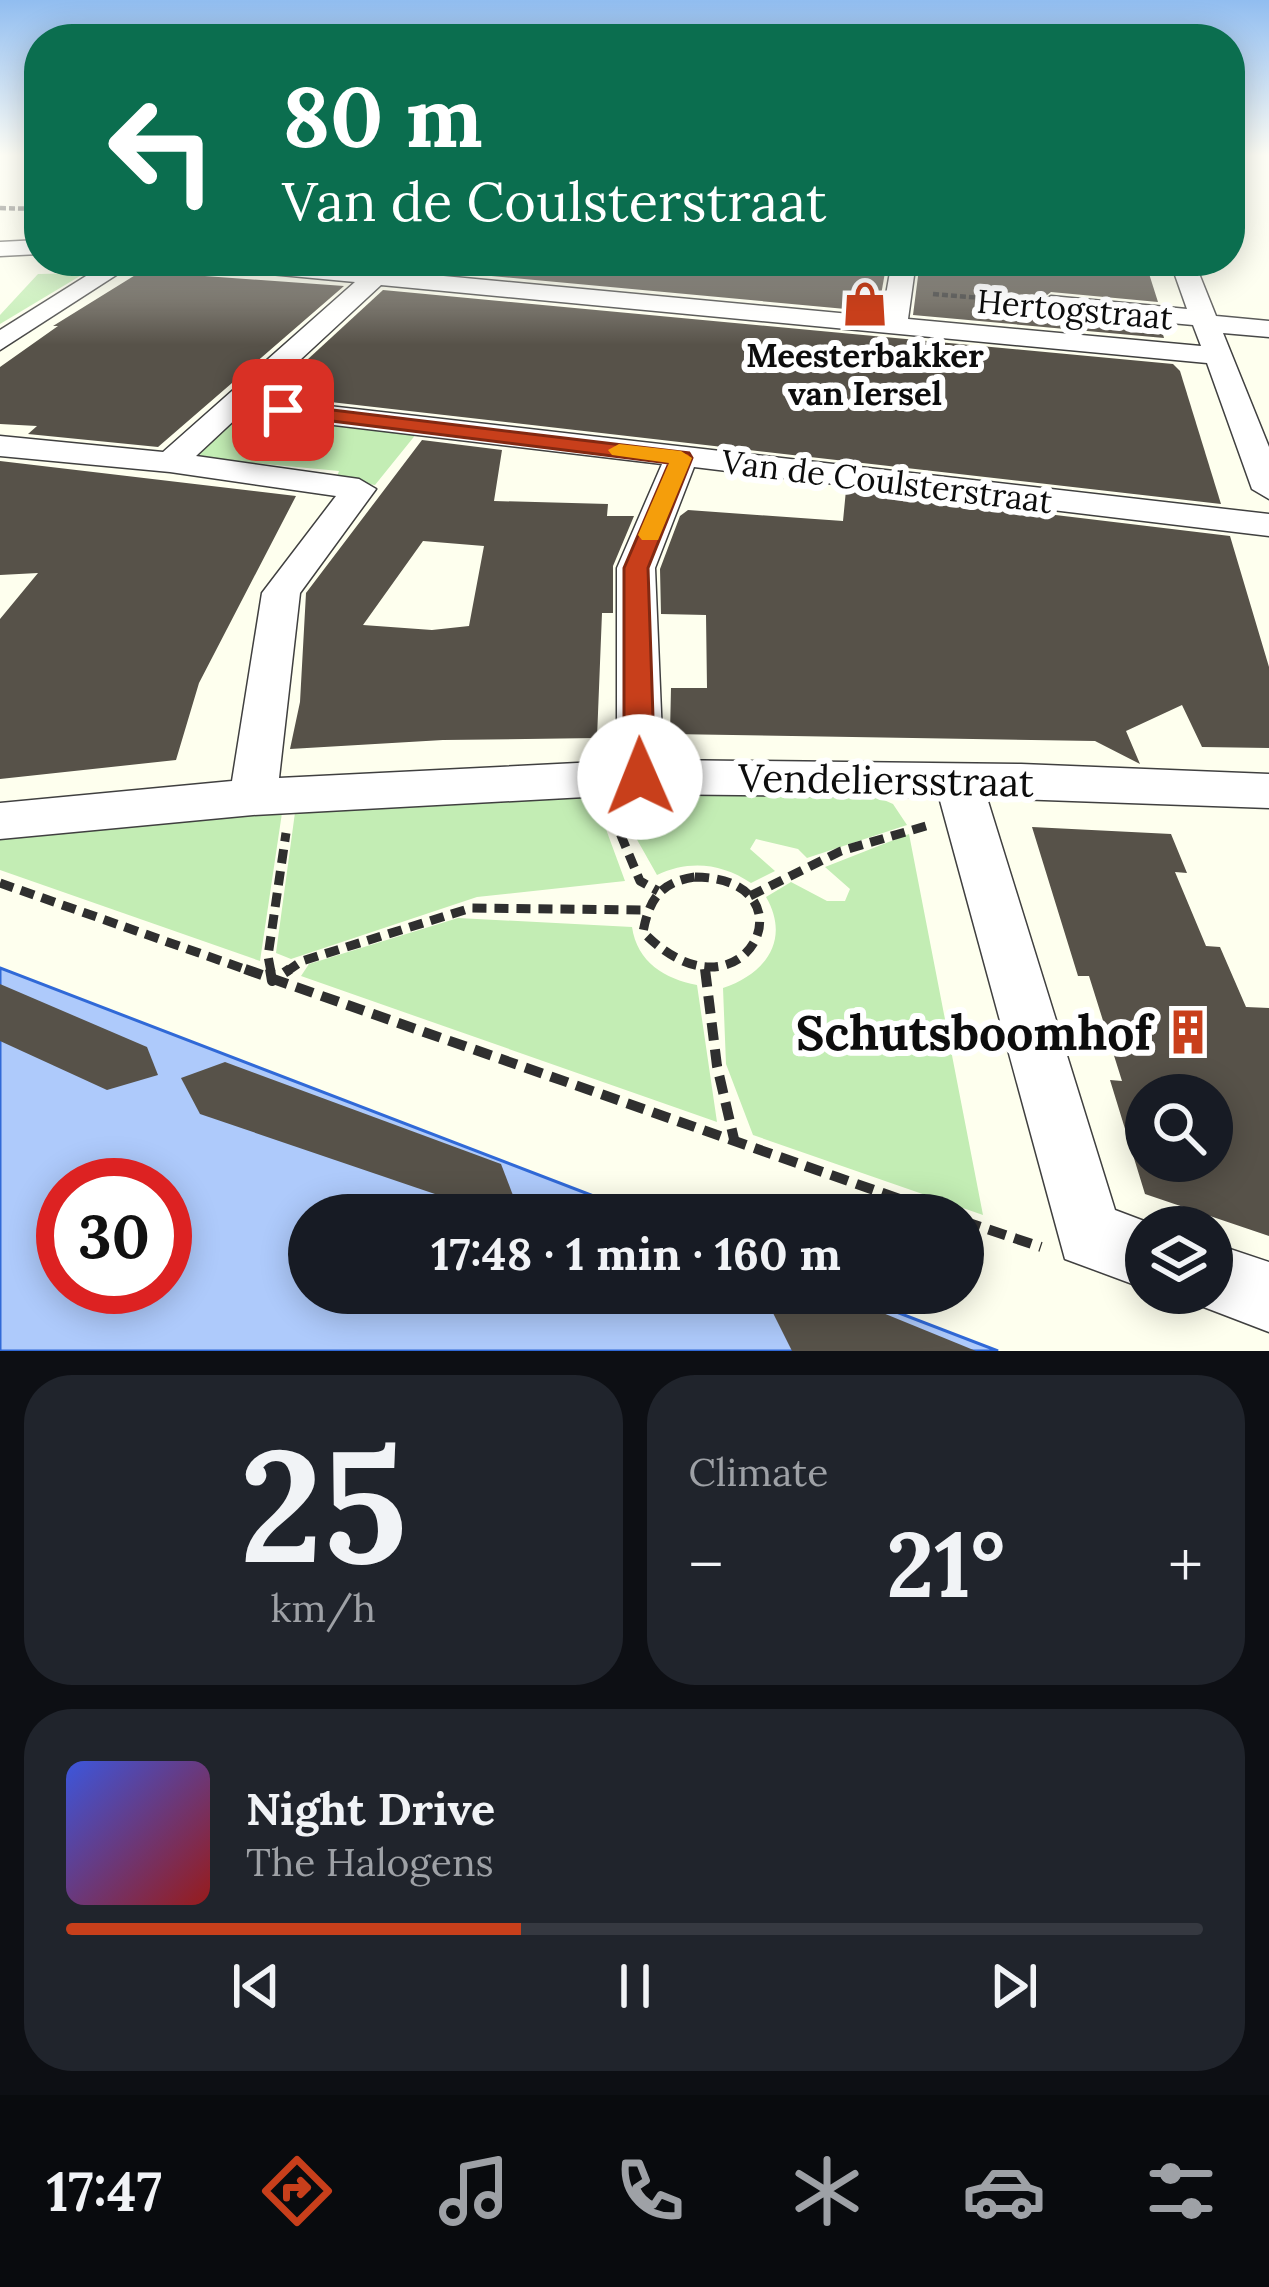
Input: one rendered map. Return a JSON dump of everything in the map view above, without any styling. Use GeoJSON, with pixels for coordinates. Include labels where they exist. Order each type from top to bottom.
{"type":"FeatureCollection","features":[{"type":"Feature","properties":{"kind":"street"},"geometry":{"type":"LineString","coordinates":[[0,342],[103,276]]}},
{"type":"Feature","properties":{"kind":"street","name":"Hertogstraat"},"geometry":{"type":"LineString","coordinates":[[354,276],[1218,356]]}},
{"type":"Feature","properties":{"kind":"street"},"geometry":{"type":"LineString","coordinates":[[894,326],[901,276]]}},
{"type":"Feature","properties":{"kind":"street"},"geometry":{"type":"LineString","coordinates":[[1188,276],[1269,489]]}},
{"type":"Feature","properties":{"kind":"street"},"geometry":{"type":"LineString","coordinates":[[170,462],[374,278]]}},
{"type":"Feature","properties":{"kind":"street","name":"Hertogstraat"},"geometry":{"type":"LineString","coordinates":[[1051,304],[1269,329]]}},
{"type":"Feature","properties":{"kind":"street","name":"Van de Coulsterstraat"},"geometry":{"type":"LineString","coordinates":[[235,404],[1269,525]]}},
{"type":"Feature","properties":{"kind":"street"},"geometry":{"type":"LineString","coordinates":[[0,446],[170,462],[359,489],[281,593],[272,796]]}},
{"type":"Feature","properties":{"kind":"street"},"geometry":{"type":"LineString","coordinates":[[619,778],[636,568],[681,458]]}},
{"type":"Feature","properties":{"kind":"street","name":"Vendeliersstraat"},"geometry":{"type":"LineString","coordinates":[[0,821],[272,796],[619,778],[963,799],[1269,791]]}},
{"type":"Feature","properties":{"kind":"street"},"geometry":{"type":"LineString","coordinates":[[963,799],[1118,1245]]}},
{"type":"Feature","properties":{"kind":"street"},"geometry":{"type":"LineString","coordinates":[[1233,1284],[1269,1297]]}},
{"type":"Feature","properties":{"kind":"path","name":"Hertogstraat"},"geometry":{"type":"LineString","coordinates":[[899,290],[1051,304]]}},
{"type":"Feature","properties":{"kind":"path"},"geometry":{"type":"LineString","coordinates":[[619,778],[640,881],[658,891]]}},
{"type":"Feature","properties":{"kind":"path"},"geometry":{"type":"LineString","coordinates":[[272,796],[268,956],[272,981]]}},
{"type":"Feature","properties":{"kind":"path"},"geometry":{"type":"LineString","coordinates":[[750,896],[841,851],[907,830],[963,799]]}},
{"type":"Feature","properties":{"kind":"path"},"geometry":{"type":"LineString","coordinates":[[698,877],[743,887],[750,896],[761,914],[759,937],[750,953],[732,966],[705,969],[673,961],[654,948],[643,932],[647,910],[658,891],[674,880],[698,877]]}},
{"type":"Feature","properties":{"kind":"path"},"geometry":{"type":"LineString","coordinates":[[0,884],[885,1194]]}},
{"type":"Feature","properties":{"kind":"path"},"geometry":{"type":"LineString","coordinates":[[272,981],[302,962],[471,908],[647,910]]}},
{"type":"Feature","properties":{"kind":"path"},"geometry":{"type":"LineString","coordinates":[[705,969],[717,1066],[734,1141]]}},
{"type":"Feature","properties":{"kind":"path"},"geometry":{"type":"LineString","coordinates":[[984,1228],[1038,1247],[1118,1245]]}},
{"type":"Feature","properties":{"kind":"green space"},"geometry":{"type":"Polygon","coordinates":[[[36,276],[80,276],[0,324],[0,315],[36,276]]]}},
{"type":"Feature","properties":{"kind":"green space"},"geometry":{"type":"Polygon","coordinates":[[[254,414],[417,433],[375,485],[336,479],[339,471],[199,458],[196,454],[231,419],[254,414]]]}},
{"type":"Feature","properties":{"kind":"green space"},"geometry":{"type":"Polygon","coordinates":[[[609,790],[875,796],[893,804],[907,825],[807,858],[798,849],[756,839],[750,849],[775,871],[751,883],[705,866],[657,875],[609,790]]]}},
{"type":"Feature","properties":{"kind":"green space"},"geometry":{"type":"Polygon","coordinates":[[[592,791],[625,881],[477,897],[291,959],[276,953],[296,805],[592,791]]]}},
{"type":"Feature","properties":{"kind":"green space"},"geometry":{"type":"Polygon","coordinates":[[[283,806],[260,961],[0,870],[0,836],[283,806]]]}},
{"type":"Feature","properties":{"kind":"green space"},"geometry":{"type":"Polygon","coordinates":[[[909,834],[979,1194],[923,1194],[753,1135],[726,1064],[723,988],[751,974],[770,953],[776,927],[766,897],[791,882],[827,901],[845,901],[850,889],[825,867],[909,834]]]}},
{"type":"Feature","properties":{"kind":"green space"},"geometry":{"type":"Polygon","coordinates":[[[458,918],[632,927],[640,950],[654,967],[697,985],[717,1122],[301,976],[309,964],[458,918]]]}},
{"type":"Feature","properties":{"kind":"water"},"geometry":{"type":"Polygon","coordinates":[[[0,968],[588,1194],[288,1194],[288,1314],[902,1314],[998,1351],[0,1351],[0,968]]]}},
{"type":"Feature","properties":{"kind":"building"},"geometry":{"type":"Polygon","coordinates":[[[134,276],[344,286],[158,447],[28,434],[37,426],[0,424],[0,367],[58,326],[53,326],[134,276]]]}},
{"type":"Feature","properties":{"kind":"building"},"geometry":{"type":"Polygon","coordinates":[[[493,276],[884,276],[878,312],[493,276]]]}},
{"type":"Feature","properties":{"kind":"building"},"geometry":{"type":"Polygon","coordinates":[[[918,276],[1150,276],[1158,302],[1051,292],[1034,305],[1051,316],[1161,327],[1164,338],[913,315],[918,276]]]}},
{"type":"Feature","properties":{"kind":"building"},"geometry":{"type":"Polygon","coordinates":[[[383,290],[1173,364],[1180,371],[1221,504],[269,395],[383,290]]]}},
{"type":"Feature","properties":{"kind":"building"},"geometry":{"type":"Polygon","coordinates":[[[422,440],[502,450],[494,501],[608,504],[607,516],[634,516],[613,566],[613,613],[602,613],[597,738],[290,749],[300,702],[306,593],[422,440]],[[423,541],[363,625],[432,630],[469,626],[484,546],[423,541]]]}},
{"type":"Feature","properties":{"kind":"building"},"geometry":{"type":"Polygon","coordinates":[[[0,461],[296,496],[199,683],[176,760],[0,779],[0,619],[38,573],[0,575],[0,461]]]}},
{"type":"Feature","properties":{"kind":"building"},"geometry":{"type":"Polygon","coordinates":[[[846,490],[1230,536],[1269,667],[1269,748],[1202,747],[1182,705],[1126,731],[1140,764],[1095,741],[670,734],[671,688],[707,688],[706,615],[661,614],[660,569],[680,516],[688,510],[843,521],[846,490]]]}},
{"type":"Feature","properties":{"kind":"building","name":"Schutsboomhof"},"geometry":{"type":"Polygon","coordinates":[[[1032,827],[1171,834],[1187,873],[1175,872],[1206,946],[1220,947],[1246,1007],[1269,1008],[1269,1236],[1233,1224],[1233,1206],[1180,1206],[1145,1194],[1141,1182],[1233,1182],[1233,1074],[1125,1074],[1125,1129],[1110,1080],[1122,1081],[1089,976],[1078,976],[1032,827]]]}},
{"type":"Feature","properties":{"kind":"building"},"geometry":{"type":"Polygon","coordinates":[[[0,984],[147,1047],[158,1075],[107,1090],[0,1041],[0,984]]]}},
{"type":"Feature","properties":{"kind":"building"},"geometry":{"type":"Polygon","coordinates":[[[225,1062],[501,1164],[512,1194],[435,1194],[200,1114],[181,1078],[225,1062]]]}},
{"type":"Feature","properties":{"kind":"building"},"geometry":{"type":"Polygon","coordinates":[[[774,1314],[885,1314],[976,1351],[792,1351],[774,1314]]]}},
{"type":"Feature","properties":{"kind":"slow traffic"},"geometry":{"type":"LineString","coordinates":[[619,450],[681,458],[650,535]]}},
{"type":"Feature","properties":{"kind":"place","name":"Meesterbakker van Iersel"},"geometry":{"type":"Point","coordinates":[865,304]}},
{"type":"Feature","properties":{"kind":"place","name":"Schutsboomhof"},"geometry":{"type":"Point","coordinates":[1188,1032]}},
{"type":"Feature","properties":{"kind":"route"},"geometry":{"type":"LineString","coordinates":[[283,410],[681,458],[636,568],[640,777]]}}]}
